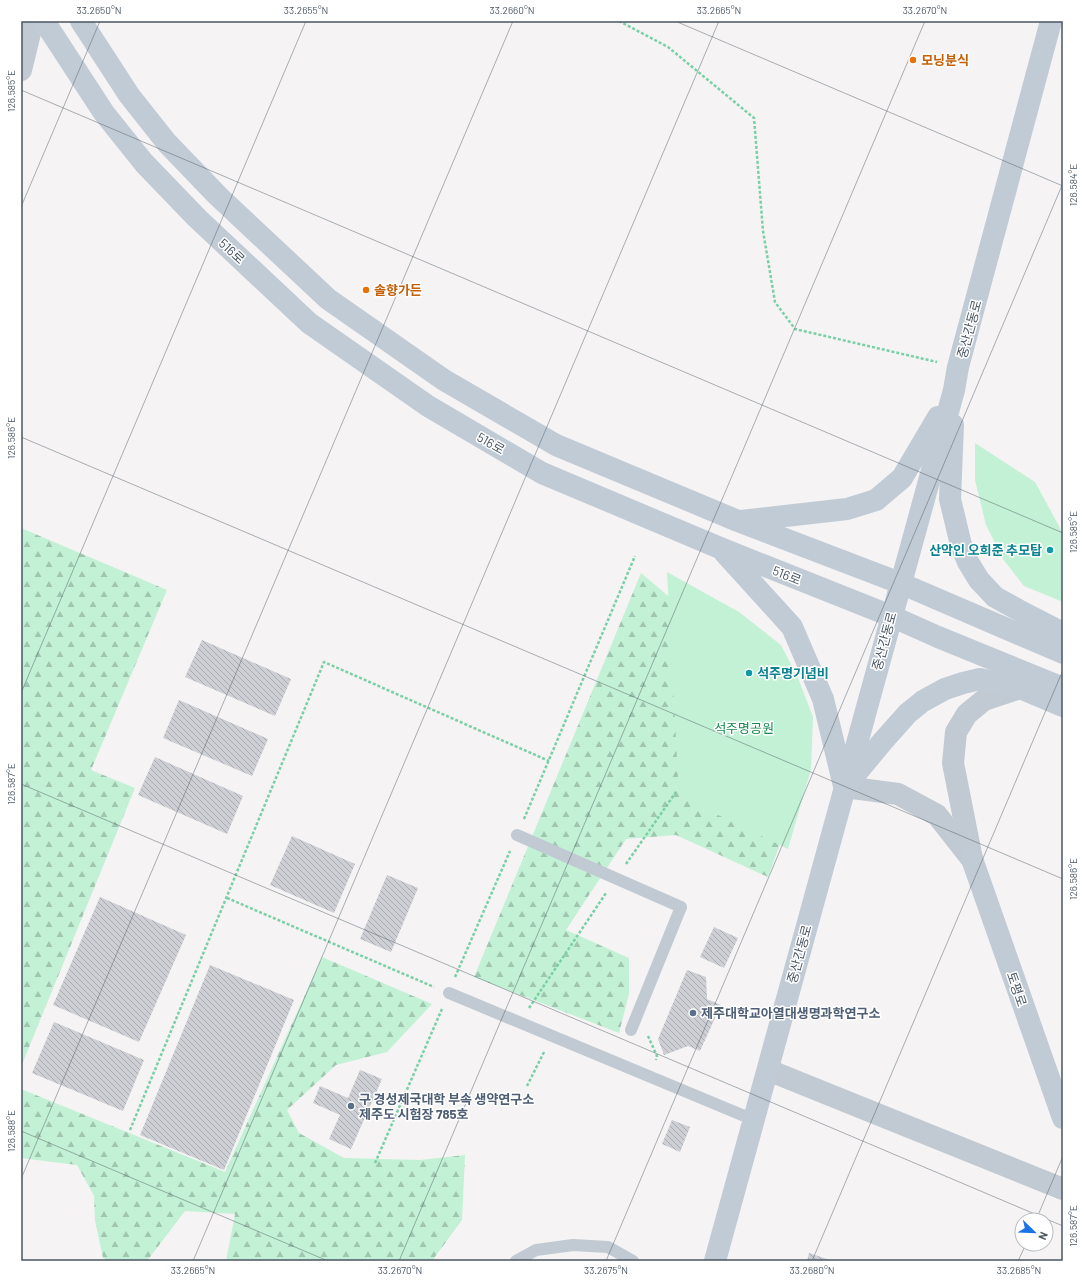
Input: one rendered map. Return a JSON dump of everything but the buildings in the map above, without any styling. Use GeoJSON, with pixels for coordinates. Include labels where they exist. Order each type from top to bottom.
{"type":"FeatureCollection","features":[{"type":"Feature","properties":{"kind":"main road","name":"516로"},"geometry":{"type":"LineString","coordinates":[[44,21],[104,113],[144,163],[197,218],[309,323],[428,406],[542,473],[720,548],[891,616],[938,637],[1063,688]]}},
{"type":"Feature","properties":{"kind":"main road"},"geometry":{"type":"LineString","coordinates":[[81,21],[129,95],[167,143],[218,196],[328,299],[444,380],[556,445],[738,521],[900,583],[1063,653]]}},
{"type":"Feature","properties":{"kind":"main road","name":"중산간동로"},"geometry":{"type":"LineString","coordinates":[[715,1261],[954,390],[958,367],[1051,21]]}},
{"type":"Feature","properties":{"kind":"main road"},"geometry":{"type":"LineString","coordinates":[[738,521],[847,509],[876,500],[902,478],[954,390]]}},
{"type":"Feature","properties":{"kind":"main road"},"geometry":{"type":"LineString","coordinates":[[954,390],[950,499],[961,545],[968,562],[979,580],[995,596],[1063,633]]}},
{"type":"Feature","properties":{"kind":"main road"},"geometry":{"type":"LineString","coordinates":[[720,548],[792,626],[823,699],[845,787]]}},
{"type":"Feature","properties":{"kind":"main road"},"geometry":{"type":"LineString","coordinates":[[845,787],[896,725],[923,701],[945,689],[980,679],[1020,688],[1063,706]]}},
{"type":"Feature","properties":{"kind":"main road","name":"토평로"},"geometry":{"type":"LineString","coordinates":[[972,859],[1063,1118]]}},
{"type":"Feature","properties":{"kind":"street"},"geometry":{"type":"LineString","coordinates":[[21,70],[33,21]]}},
{"type":"Feature","properties":{"kind":"street"},"geometry":{"type":"LineString","coordinates":[[972,859],[953,763],[956,732],[967,714],[984,700],[1020,688]]}},
{"type":"Feature","properties":{"kind":"street"},"geometry":{"type":"LineString","coordinates":[[845,787],[898,794],[937,815],[972,859]]}},
{"type":"Feature","properties":{"kind":"street"},"geometry":{"type":"LineString","coordinates":[[768,1070],[1063,1189]]}},
{"type":"Feature","properties":{"kind":"lane"},"geometry":{"type":"LineString","coordinates":[[517,835],[681,907],[631,1030]]}},
{"type":"Feature","properties":{"kind":"lane"},"geometry":{"type":"LineString","coordinates":[[449,992],[754,1120]]}},
{"type":"Feature","properties":{"kind":"lane"},"geometry":{"type":"LineString","coordinates":[[516,1261],[536,1250],[573,1244],[608,1247],[633,1261]]}},
{"type":"Feature","properties":{"kind":"path"},"geometry":{"type":"LineString","coordinates":[[619,21],[668,47],[754,118],[763,231],[775,302],[795,329],[958,367]]}},
{"type":"Feature","properties":{"kind":"path"},"geometry":{"type":"LineString","coordinates":[[375,1163],[549,761],[634,556]]}},
{"type":"Feature","properties":{"kind":"path"},"geometry":{"type":"LineString","coordinates":[[130,1130],[324,662],[549,761]]}},
{"type":"Feature","properties":{"kind":"path"},"geometry":{"type":"LineString","coordinates":[[520,1022],[616,878],[676,792]]}},
{"type":"Feature","properties":{"kind":"path"},"geometry":{"type":"LineString","coordinates":[[227,898],[449,992]]}},
{"type":"Feature","properties":{"kind":"path"},"geometry":{"type":"LineString","coordinates":[[631,1030],[649,1037],[657,1056],[650,1076]]}},
{"type":"Feature","properties":{"kind":"path"},"geometry":{"type":"LineString","coordinates":[[527,1086],[553,1036]]}},
{"type":"Feature","properties":{"kind":"green space"},"geometry":{"type":"Polygon","coordinates":[[[975,443],[1035,482],[1059,526],[1063,537],[1063,602],[1024,586],[1003,559],[986,525],[975,480],[975,443]]]}},
{"type":"Feature","properties":{"kind":"green space"},"geometry":{"type":"Polygon","coordinates":[[[21,528],[167,590],[91,770],[135,788],[21,1067],[21,528]]]}},
{"type":"Feature","properties":{"kind":"green space","name":"석주명공원"},"geometry":{"type":"Polygon","coordinates":[[[667,572],[739,612],[781,645],[798,678],[813,717],[811,769],[788,849],[679,796],[667,572]]]}},
{"type":"Feature","properties":{"kind":"green space"},"geometry":{"type":"Polygon","coordinates":[[[641,573],[699,622],[792,811],[768,877],[676,835],[626,839],[566,930],[629,958],[629,994],[619,1033],[474,977],[641,573]]]}},
{"type":"Feature","properties":{"kind":"green space"},"geometry":{"type":"Polygon","coordinates":[[[322,957],[432,1004],[387,1052],[336,1065],[287,1110],[299,1133],[344,1158],[420,1160],[465,1155],[462,1220],[432,1261],[226,1261],[235,1214],[185,1211],[147,1261],[107,1261],[103,1258],[95,1221],[94,1196],[77,1165],[21,1158],[21,1089],[225,1172],[322,957]]]}},
{"type":"Feature","properties":{"kind":"place","name":"모닝분식"},"geometry":{"type":"Point","coordinates":[913,60]}},
{"type":"Feature","properties":{"kind":"place","name":"솔향가든"},"geometry":{"type":"Point","coordinates":[366,290]}},
{"type":"Feature","properties":{"kind":"place","name":"산악인 오희준 추모탑"},"geometry":{"type":"Point","coordinates":[1050,550]}},
{"type":"Feature","properties":{"kind":"place","name":"석주명기념비"},"geometry":{"type":"Point","coordinates":[749,673]}},
{"type":"Feature","properties":{"kind":"place","name":"제주대학교아열대생명과학연구소"},"geometry":{"type":"Point","coordinates":[693,1013]}},
{"type":"Feature","properties":{"kind":"place","name":"구 경성제국대학 부속 생약연구소 제주도 시험장 785호"},"geometry":{"type":"Point","coordinates":[351,1106]}}]}
